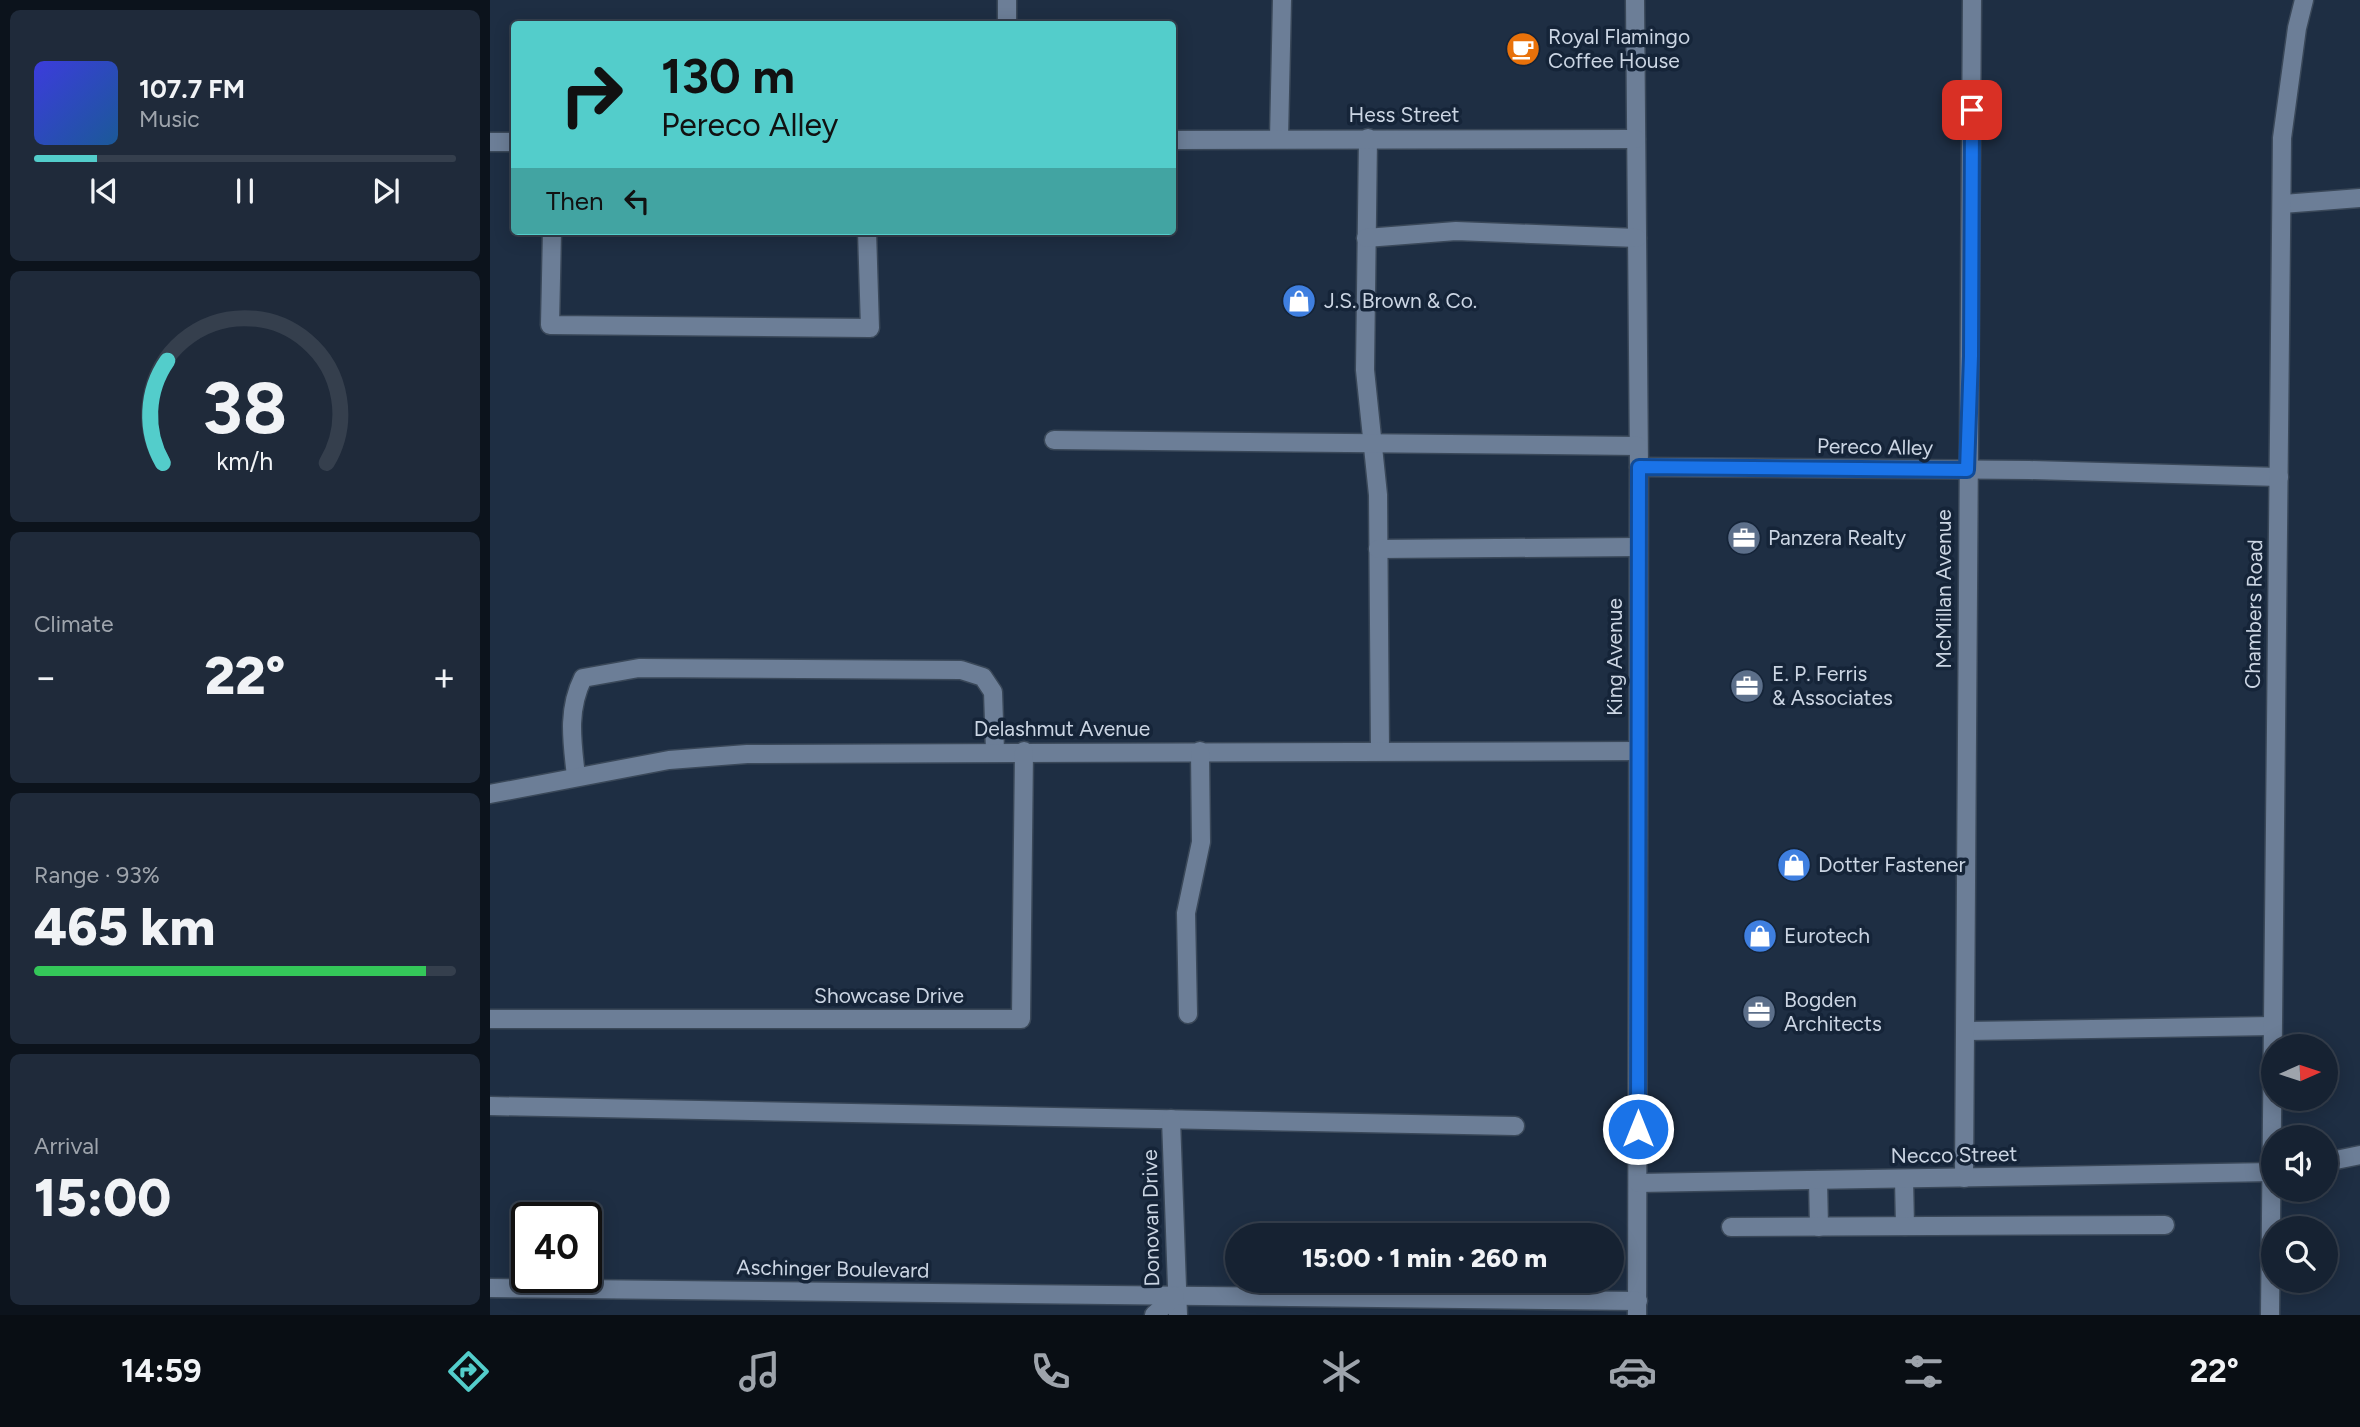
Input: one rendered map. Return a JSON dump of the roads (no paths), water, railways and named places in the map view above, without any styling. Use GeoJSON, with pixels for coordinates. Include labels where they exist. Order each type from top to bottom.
{"type":"FeatureCollection","features":[{"type":"Feature","properties":{"kind":"street"},"geometry":{"type":"LineString","coordinates":[[1007,0],[1007,21]]}},
{"type":"Feature","properties":{"kind":"street"},"geometry":{"type":"LineString","coordinates":[[1279,138],[1282,0]]}},
{"type":"Feature","properties":{"kind":"street","name":"King Avenue"},"geometry":{"type":"LineString","coordinates":[[1635,0],[1639,467],[1637,1308]]}},
{"type":"Feature","properties":{"kind":"street","name":"McMillan Avenue"},"geometry":{"type":"LineString","coordinates":[[1964,1178],[1972,0]]}},
{"type":"Feature","properties":{"kind":"street","name":"Chambers Road"},"geometry":{"type":"LineString","coordinates":[[2272,1125],[2283,138],[2297,28],[2304,0]]}},
{"type":"Feature","properties":{"kind":"street"},"geometry":{"type":"LineString","coordinates":[[1368,138],[1365,370],[1373,444],[1378,549],[1380,751]]}},
{"type":"Feature","properties":{"kind":"street","name":"Hess Street"},"geometry":{"type":"LineString","coordinates":[[1176,140],[1636,139]]}},
{"type":"Feature","properties":{"kind":"street"},"geometry":{"type":"LineString","coordinates":[[490,142],[511,142]]}},
{"type":"Feature","properties":{"kind":"street"},"geometry":{"type":"LineString","coordinates":[[2282,204],[2360,198]]}},
{"type":"Feature","properties":{"kind":"street"},"geometry":{"type":"LineString","coordinates":[[1366,238],[1456,231],[1637,238]]}},
{"type":"Feature","properties":{"kind":"street"},"geometry":{"type":"LineString","coordinates":[[552,235],[550,325],[870,328],[867,235]]}},
{"type":"Feature","properties":{"kind":"street"},"geometry":{"type":"LineString","coordinates":[[1054,440],[1638,446]]}},
{"type":"Feature","properties":{"kind":"street","name":"Pereco Alley"},"geometry":{"type":"LineString","coordinates":[[1639,467],[1967,470],[2279,477]]}},
{"type":"Feature","properties":{"kind":"street"},"geometry":{"type":"LineString","coordinates":[[1378,549],[1638,547]]}},
{"type":"Feature","properties":{"kind":"street"},"geometry":{"type":"LineString","coordinates":[[576,776],[572,737],[573,697],[583,678],[639,668],[961,670],[983,677],[993,692],[995,751]]}},
{"type":"Feature","properties":{"kind":"street","name":"Delashmut Avenue"},"geometry":{"type":"LineString","coordinates":[[490,794],[669,760],[747,754],[995,751],[1638,751]]}},
{"type":"Feature","properties":{"kind":"street","name":"Showcase Drive"},"geometry":{"type":"LineString","coordinates":[[490,1019],[1021,1019],[1024,751]]}},
{"type":"Feature","properties":{"kind":"street"},"geometry":{"type":"LineString","coordinates":[[1188,1014],[1186,913],[1201,842],[1199,751]]}},
{"type":"Feature","properties":{"kind":"street"},"geometry":{"type":"LineString","coordinates":[[1966,1031],[2272,1026]]}},
{"type":"Feature","properties":{"kind":"street"},"geometry":{"type":"LineString","coordinates":[[490,1106],[1515,1126]]}},
{"type":"Feature","properties":{"kind":"street","name":"Donovan Drive"},"geometry":{"type":"LineString","coordinates":[[1171,1119],[1175,1296],[1178,1315]]}},
{"type":"Feature","properties":{"kind":"street"},"geometry":{"type":"LineString","coordinates":[[2338,1159],[2360,1155]]}},
{"type":"Feature","properties":{"kind":"street","name":"Necco Street"},"geometry":{"type":"LineString","coordinates":[[1638,1183],[2261,1172]]}},
{"type":"Feature","properties":{"kind":"street"},"geometry":{"type":"LineString","coordinates":[[1904,1179],[1905,1226]]}},
{"type":"Feature","properties":{"kind":"street"},"geometry":{"type":"LineString","coordinates":[[1818,1180],[1819,1227]]}},
{"type":"Feature","properties":{"kind":"street","name":"Chambers Road"},"geometry":{"type":"LineString","coordinates":[[2270,1315],[2271,1202]]}},
{"type":"Feature","properties":{"kind":"street"},"geometry":{"type":"LineString","coordinates":[[1731,1227],[2165,1224]]}},
{"type":"Feature","properties":{"kind":"street","name":"Aschinger Boulevard"},"geometry":{"type":"LineString","coordinates":[[490,1288],[1175,1296],[1637,1308]]}},
{"type":"Feature","properties":{"kind":"street"},"geometry":{"type":"LineString","coordinates":[[1154,1315],[1175,1296]]}},
{"type":"Feature","properties":{"kind":"place","name":"Royal Flamingo Coffee House"},"geometry":{"type":"Point","coordinates":[1523,49]}},
{"type":"Feature","properties":{"kind":"place","name":"J.S. Brown & Co."},"geometry":{"type":"Point","coordinates":[1299,301]}},
{"type":"Feature","properties":{"kind":"place","name":"Panzera Realty"},"geometry":{"type":"Point","coordinates":[1744,538]}},
{"type":"Feature","properties":{"kind":"place","name":"E. P. Ferris & Associates"},"geometry":{"type":"Point","coordinates":[1747,686]}},
{"type":"Feature","properties":{"kind":"place","name":"Dotter Fastener"},"geometry":{"type":"Point","coordinates":[1794,865]}},
{"type":"Feature","properties":{"kind":"place","name":"Eurotech"},"geometry":{"type":"Point","coordinates":[1760,936]}},
{"type":"Feature","properties":{"kind":"place","name":"Bogden Architects"},"geometry":{"type":"Point","coordinates":[1759,1012]}}]}
